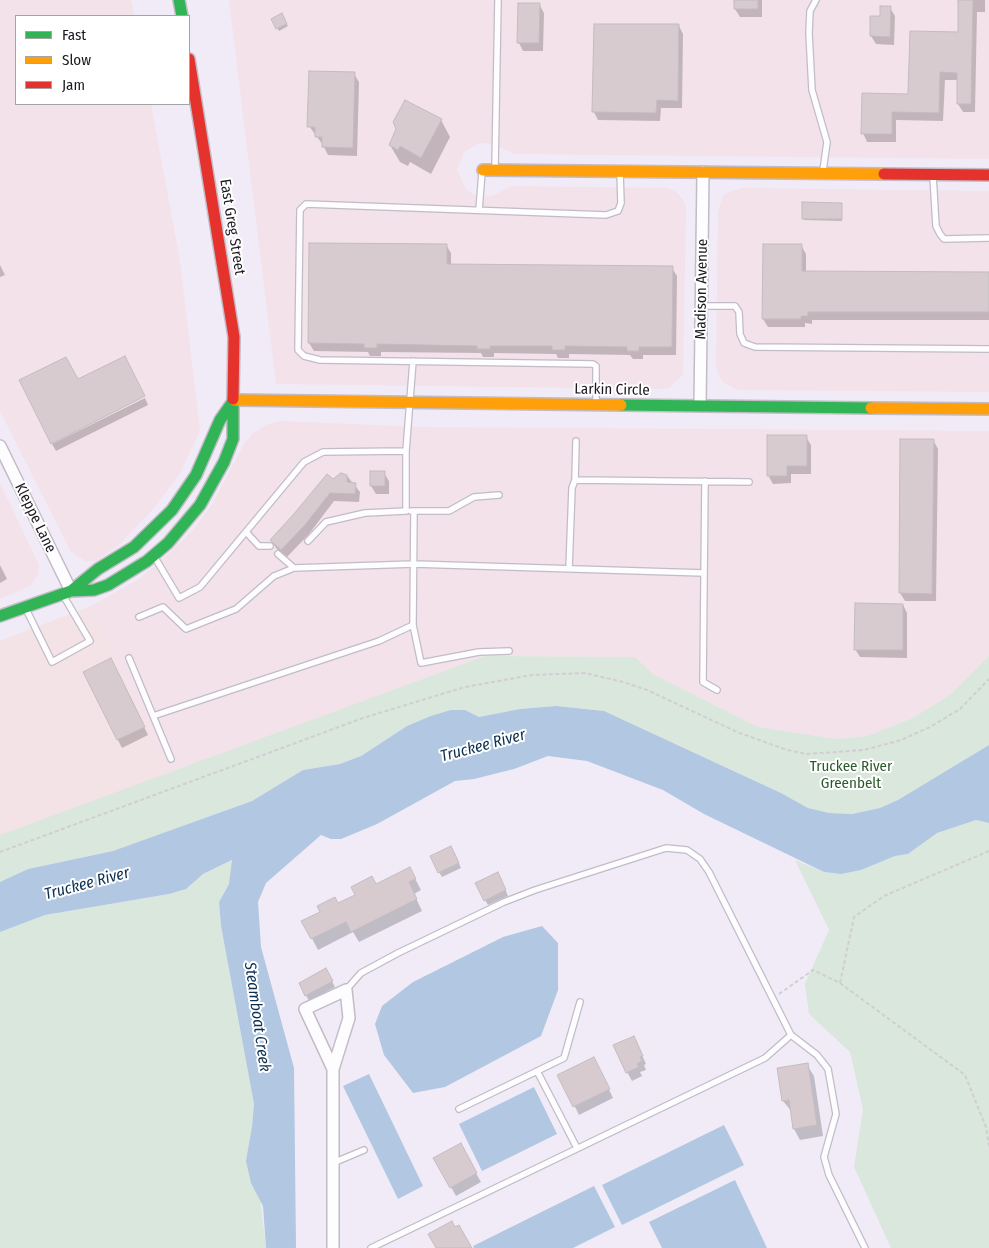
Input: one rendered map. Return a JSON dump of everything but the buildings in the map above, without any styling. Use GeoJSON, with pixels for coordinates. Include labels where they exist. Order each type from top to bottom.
{"type":"FeatureCollection","features":[{"type":"Feature","properties":{"kind":"street"},"geometry":{"type":"LineString","coordinates":[[179,0],[182,15]]}},
{"type":"Feature","properties":{"kind":"street","name":"East Greg Street"},"geometry":{"type":"LineString","coordinates":[[0,616],[67,592],[94,590],[108,585],[154,555],[186,523],[212,485],[233,439],[234,337],[190,66]]}},
{"type":"Feature","properties":{"kind":"street"},"geometry":{"type":"LineString","coordinates":[[483,170],[989,175]]}},
{"type":"Feature","properties":{"kind":"street","name":"Madison Avenue"},"geometry":{"type":"LineString","coordinates":[[700,406],[703,172]]}},
{"type":"Feature","properties":{"kind":"street","name":"East Greg Street"},"geometry":{"type":"LineString","coordinates":[[67,592],[134,547],[172,510],[196,475],[220,420],[234,400]]}},
{"type":"Feature","properties":{"kind":"street","name":"Larkin Circle"},"geometry":{"type":"LineString","coordinates":[[234,400],[989,409]]}},
{"type":"Feature","properties":{"kind":"street","name":"Kleppe Lane"},"geometry":{"type":"LineString","coordinates":[[0,446],[67,592]]}},
{"type":"Feature","properties":{"kind":"street"},"geometry":{"type":"LineString","coordinates":[[333,1069],[305,1009],[346,990],[349,1018],[333,1069],[333,1248]]}},
{"type":"Feature","properties":{"kind":"lane"},"geometry":{"type":"LineString","coordinates":[[495,170],[498,0]]}},
{"type":"Feature","properties":{"kind":"lane"},"geometry":{"type":"LineString","coordinates":[[816,0],[810,12],[808,33],[812,90],[827,142],[823,173]]}},
{"type":"Feature","properties":{"kind":"lane"},"geometry":{"type":"LineString","coordinates":[[480,210],[483,170]]}},
{"type":"Feature","properties":{"kind":"lane"},"geometry":{"type":"LineString","coordinates":[[596,404],[596,366],[593,364],[320,360],[304,356],[298,350],[300,210],[306,204],[606,215],[618,211],[620,203],[620,171]]}},
{"type":"Feature","properties":{"kind":"lane"},"geometry":{"type":"LineString","coordinates":[[932,174],[936,226],[940,234],[944,238],[989,238]]}},
{"type":"Feature","properties":{"kind":"lane"},"geometry":{"type":"LineString","coordinates":[[702,306],[735,306],[739,312],[740,334],[744,343],[755,347],[989,349]]}},
{"type":"Feature","properties":{"kind":"lane"},"geometry":{"type":"LineString","coordinates":[[406,511],[406,451],[413,361]]}},
{"type":"Feature","properties":{"kind":"lane"},"geometry":{"type":"LineString","coordinates":[[569,569],[576,441]]}},
{"type":"Feature","properties":{"kind":"lane"},"geometry":{"type":"LineString","coordinates":[[154,555],[179,598],[200,586],[304,462],[322,452],[406,451]]}},
{"type":"Feature","properties":{"kind":"lane"},"geometry":{"type":"LineString","coordinates":[[575,480],[749,482]]}},
{"type":"Feature","properties":{"kind":"lane"},"geometry":{"type":"LineString","coordinates":[[705,481],[703,682],[717,690]]}},
{"type":"Feature","properties":{"kind":"lane"},"geometry":{"type":"LineString","coordinates":[[308,541],[326,522],[365,513],[449,511],[474,498],[499,495]]}},
{"type":"Feature","properties":{"kind":"lane"},"geometry":{"type":"LineString","coordinates":[[414,511],[413,625],[421,663],[479,652],[509,651]]}},
{"type":"Feature","properties":{"kind":"lane"},"geometry":{"type":"LineString","coordinates":[[246,532],[259,546],[270,546]]}},
{"type":"Feature","properties":{"kind":"lane"},"geometry":{"type":"LineString","coordinates":[[278,554],[294,568]]}},
{"type":"Feature","properties":{"kind":"lane"},"geometry":{"type":"LineString","coordinates":[[139,617],[163,607],[186,629],[236,609],[274,576],[294,568],[414,564],[704,573]]}},
{"type":"Feature","properties":{"kind":"lane"},"geometry":{"type":"LineString","coordinates":[[25,607],[52,662],[90,641],[67,592]]}},
{"type":"Feature","properties":{"kind":"lane"},"geometry":{"type":"LineString","coordinates":[[153,716],[378,641],[413,625]]}},
{"type":"Feature","properties":{"kind":"lane"},"geometry":{"type":"LineString","coordinates":[[129,658],[171,759]]}},
{"type":"Feature","properties":{"kind":"lane"},"geometry":{"type":"LineString","coordinates":[[346,990],[361,973],[512,899],[666,848],[687,850],[700,858],[709,872],[791,1035],[818,1055],[828,1069],[836,1114],[824,1157],[829,1175],[865,1248]]}},
{"type":"Feature","properties":{"kind":"lane"},"geometry":{"type":"LineString","coordinates":[[458,1109],[564,1058],[580,1002]]}},
{"type":"Feature","properties":{"kind":"lane"},"geometry":{"type":"LineString","coordinates":[[371,1248],[765,1058],[791,1035]]}},
{"type":"Feature","properties":{"kind":"lane"},"geometry":{"type":"LineString","coordinates":[[537,1071],[577,1148]]}},
{"type":"Feature","properties":{"kind":"lane"},"geometry":{"type":"LineString","coordinates":[[333,1163],[364,1150]]}},
{"type":"Feature","properties":{"kind":"path"},"geometry":{"type":"LineString","coordinates":[[0,852],[363,718],[464,687],[532,675],[585,673],[623,682],[647,690],[737,732],[787,750],[807,754],[864,750],[900,740],[930,727],[960,709],[989,679]]}},
{"type":"Feature","properties":{"kind":"path"},"geometry":{"type":"LineString","coordinates":[[840,982],[854,917],[884,896],[989,850]]}},
{"type":"Feature","properties":{"kind":"path"},"geometry":{"type":"LineString","coordinates":[[779,994],[813,970],[840,982],[965,1075],[986,1127],[989,1146]]}},
{"type":"Feature","properties":{"kind":"shaded area"},"geometry":{"type":"Polygon","coordinates":[[[0,0],[131,0],[134,15],[15,15],[15,105],[151,105],[180,261],[200,431],[179,475],[153,509],[118,546],[96,561],[85,561],[71,552],[0,411],[0,0]]]}},
{"type":"Feature","properties":{"kind":"shaded area"},"geometry":{"type":"Polygon","coordinates":[[[229,0],[989,0],[989,159],[515,154],[492,144],[480,143],[464,152],[457,170],[466,189],[474,195],[484,197],[494,195],[511,186],[667,188],[675,191],[683,199],[686,207],[683,375],[669,388],[662,389],[276,384],[229,0]]]}},
{"type":"Feature","properties":{"kind":"shaded area"},"geometry":{"type":"Polygon","coordinates":[[[743,188],[989,191],[989,392],[737,390],[723,382],[716,365],[718,212],[723,196],[728,192],[743,188]]]}},
{"type":"Feature","properties":{"kind":"shaded area"},"geometry":{"type":"Polygon","coordinates":[[[280,421],[422,427],[989,431],[989,656],[951,694],[913,718],[867,736],[837,739],[758,727],[653,674],[635,657],[485,656],[169,774],[91,606],[139,579],[194,529],[212,504],[244,444],[252,434],[266,425],[280,421]]]}},
{"type":"Feature","properties":{"kind":"shaded area"},"geometry":{"type":"Polygon","coordinates":[[[0,483],[39,565],[38,574],[30,586],[0,599],[0,483]]]}},
{"type":"Feature","properties":{"kind":"shaded area"},"geometry":{"type":"Polygon","coordinates":[[[91,606],[169,774],[0,835],[0,641],[91,606]]]}},
{"type":"Feature","properties":{"kind":"green space","name":"Truckee River Greenbelt"},"geometry":{"type":"Polygon","coordinates":[[[485,656],[635,657],[653,674],[758,727],[837,739],[867,736],[913,718],[951,694],[989,656],[989,745],[898,800],[880,808],[852,814],[829,813],[808,808],[781,793],[604,711],[556,706],[520,709],[479,717],[465,710],[407,726],[361,756],[340,764],[303,770],[252,801],[113,851],[28,869],[0,882],[0,835],[485,656]]]}},
{"type":"Feature","properties":{"kind":"green space"},"geometry":{"type":"Polygon","coordinates":[[[976,820],[989,823],[989,1248],[891,1248],[854,1167],[863,1109],[850,1052],[809,1014],[805,984],[829,930],[795,860],[824,872],[841,874],[861,870],[895,856],[908,854],[937,833],[976,820]]]}},
{"type":"Feature","properties":{"kind":"green space"},"geometry":{"type":"Polygon","coordinates":[[[233,860],[229,884],[219,902],[221,926],[254,1104],[252,1127],[266,1248],[0,1248],[0,932],[45,915],[169,894],[186,889],[203,874],[233,860]]]}},
{"type":"Feature","properties":{"kind":"water"},"geometry":{"type":"Polygon","coordinates":[[[556,706],[604,711],[781,793],[808,808],[829,813],[852,814],[880,808],[898,800],[989,745],[989,823],[976,820],[937,833],[908,854],[895,856],[861,870],[841,874],[824,872],[704,814],[663,790],[587,761],[548,756],[514,769],[474,779],[455,781],[377,824],[341,839],[331,839],[321,835],[266,883],[258,902],[261,947],[294,1068],[296,1248],[266,1248],[263,1206],[251,1183],[246,1161],[254,1104],[221,926],[219,902],[229,884],[232,860],[203,874],[186,889],[169,894],[45,915],[0,932],[0,882],[28,869],[113,851],[252,801],[303,770],[340,764],[361,756],[407,726],[431,716],[451,710],[465,710],[479,717],[520,709],[556,706]]]}},
{"type":"Feature","properties":{"kind":"water"},"geometry":{"type":"Polygon","coordinates":[[[542,926],[558,943],[558,990],[541,1036],[445,1087],[413,1093],[384,1055],[375,1024],[382,1006],[413,982],[503,937],[542,926]]]}},
{"type":"Feature","properties":{"kind":"water"},"geometry":{"type":"Polygon","coordinates":[[[369,1074],[423,1186],[398,1199],[343,1086],[369,1074]]]}},
{"type":"Feature","properties":{"kind":"water"},"geometry":{"type":"Polygon","coordinates":[[[534,1087],[557,1134],[482,1171],[459,1124],[534,1087]]]}},
{"type":"Feature","properties":{"kind":"water"},"geometry":{"type":"Polygon","coordinates":[[[724,1125],[744,1165],[622,1225],[602,1185],[724,1125]]]}},
{"type":"Feature","properties":{"kind":"water"},"geometry":{"type":"Polygon","coordinates":[[[735,1180],[767,1248],[662,1248],[649,1222],[735,1180]]]}},
{"type":"Feature","properties":{"kind":"water"},"geometry":{"type":"Polygon","coordinates":[[[594,1186],[615,1227],[573,1248],[474,1248],[473,1246],[594,1186]]]}},
{"type":"Feature","properties":{"kind":"traffic: fast"},"geometry":{"type":"LineString","coordinates":[[179,0],[182,15]]}},
{"type":"Feature","properties":{"kind":"traffic: fast"},"geometry":{"type":"LineString","coordinates":[[0,616],[71,591],[94,590],[108,585],[147,561],[168,543],[200,505],[224,462],[233,439],[233,399]]}},
{"type":"Feature","properties":{"kind":"traffic: fast"},"geometry":{"type":"LineString","coordinates":[[71,591],[98,569],[134,547],[172,510],[196,475],[220,420],[234,400]]}},
{"type":"Feature","properties":{"kind":"traffic: fast"},"geometry":{"type":"LineString","coordinates":[[621,405],[871,408]]}},
{"type":"Feature","properties":{"kind":"traffic: slow"},"geometry":{"type":"LineString","coordinates":[[483,170],[884,174]]}},
{"type":"Feature","properties":{"kind":"traffic: slow"},"geometry":{"type":"LineString","coordinates":[[234,400],[621,405]]}},
{"type":"Feature","properties":{"kind":"traffic: slow"},"geometry":{"type":"LineString","coordinates":[[871,408],[989,409]]}},
{"type":"Feature","properties":{"kind":"traffic: jam"},"geometry":{"type":"LineString","coordinates":[[190,65],[234,337],[233,399]]}},
{"type":"Feature","properties":{"kind":"traffic: jam"},"geometry":{"type":"LineString","coordinates":[[884,174],[989,175]]}},
{"type":"Feature","properties":{"kind":"water label","name":"Truckee River"},"geometry":{"type":"Point","coordinates":[483,746]}},
{"type":"Feature","properties":{"kind":"water label","name":"Truckee River"},"geometry":{"type":"Point","coordinates":[87,884]}},
{"type":"Feature","properties":{"kind":"water label","name":"Steamboat Creek"},"geometry":{"type":"Point","coordinates":[257,1017]}}]}
